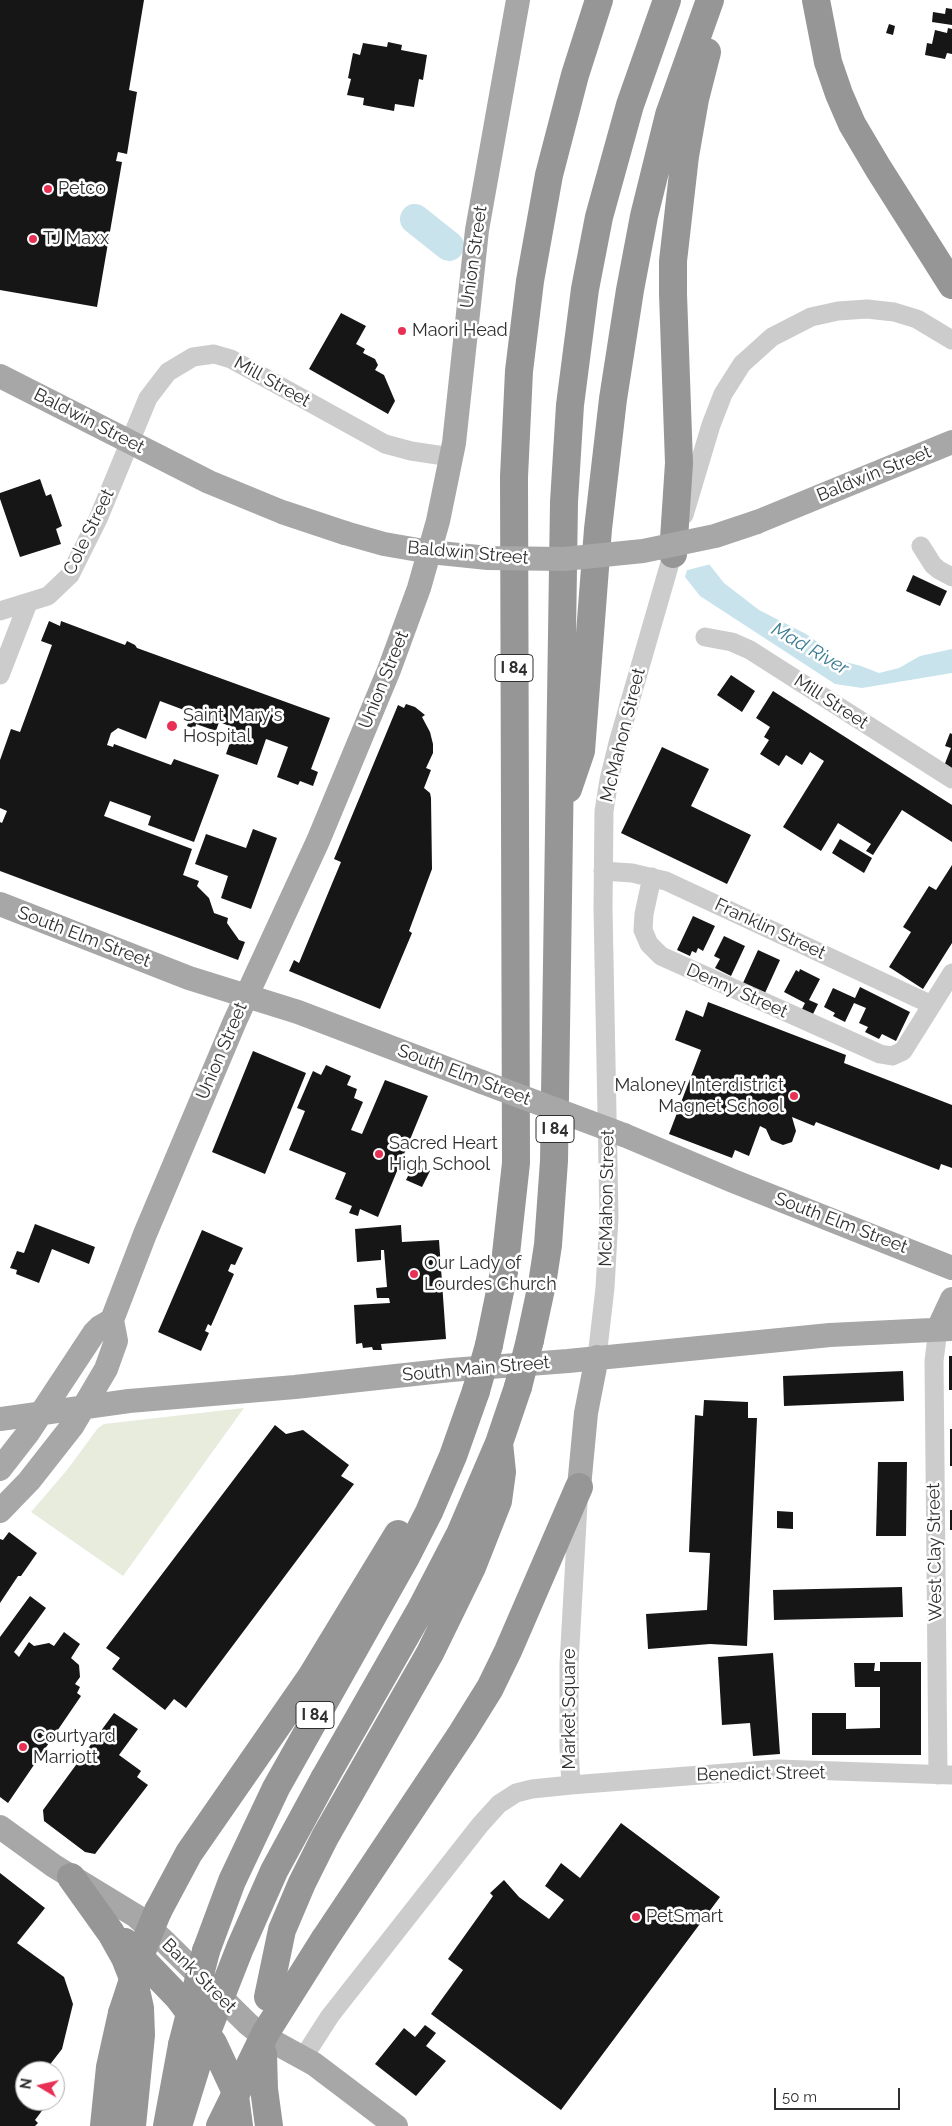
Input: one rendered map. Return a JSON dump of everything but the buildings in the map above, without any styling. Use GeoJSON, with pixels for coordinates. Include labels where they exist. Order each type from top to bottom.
{"type":"FeatureCollection","features":[{"type":"Feature","properties":{"kind":"highway","name":"I 84"},"geometry":{"type":"LineString","coordinates":[[178,2126],[205,2040],[240,1948],[274,1871],[444,1568],[468,1519],[499,1443],[518,1387],[530,1340],[548,1245],[554,1160],[565,473],[570,405],[579,325],[592,253],[614,159],[642,67],[667,0]]}},
{"type":"Feature","properties":{"kind":"highway"},"geometry":{"type":"LineString","coordinates":[[559,814],[581,751],[588,635],[603,480],[620,344],[637,252],[669,115],[710,0]]}},
{"type":"Feature","properties":{"kind":"highway"},"geometry":{"type":"LineString","coordinates":[[672,554],[679,472],[672,294],[676,225],[685,156],[696,99],[707,52],[724,0]]}},
{"type":"Feature","properties":{"kind":"highway"},"geometry":{"type":"LineString","coordinates":[[816,0],[828,62],[848,116],[878,168],[952,285]]}},
{"type":"Feature","properties":{"kind":"highway","name":"I 84"},"geometry":{"type":"LineString","coordinates":[[167,2126],[182,2045],[206,1951],[232,1881],[276,1788],[406,1557],[440,1488],[476,1392],[489,1344],[504,1272],[516,1163],[514,477],[519,371],[530,281],[549,176],[595,6]]}},
{"type":"Feature","properties":{"kind":"highway"},"geometry":{"type":"LineString","coordinates":[[269,2126],[264,2089],[263,2054],[268,1997],[282,1930],[302,1883],[325,1837],[430,1653],[472,1566],[498,1501],[502,1472],[499,1443]]}},
{"type":"Feature","properties":{"kind":"highway"},"geometry":{"type":"LineString","coordinates":[[220,2126],[266,2032],[324,1940],[490,1688],[579,1487]]}},
{"type":"Feature","properties":{"kind":"highway"},"geometry":{"type":"LineString","coordinates":[[104,2126],[110,2066],[122,2012],[146,1940],[158,1911],[189,1853],[311,1676],[344,1625],[405,1520],[418,1505],[440,1488]]}},
{"type":"Feature","properties":{"kind":"highway"},"geometry":{"type":"LineString","coordinates":[[71,1877],[95,1910],[125,1958],[134,1981],[140,2008],[141,2035],[132,2126]]}},
{"type":"Feature","properties":{"kind":"highway"},"geometry":{"type":"LineString","coordinates":[[95,1910],[178,1997],[213,2043],[234,2088],[239,2126]]}},
{"type":"Feature","properties":{"kind":"main road","name":"Union Street"},"geometry":{"type":"LineString","coordinates":[[0,1511],[37,1471],[85,1407],[106,1369],[115,1346],[116,1335],[112,1320],[158,1202],[246,996],[318,841],[406,626],[432,545],[452,456],[477,230],[518,0]]}},
{"type":"Feature","properties":{"kind":"main road","name":"Baldwin Street"},"geometry":{"type":"LineString","coordinates":[[0,376],[130,443],[240,496],[345,533],[384,544],[458,555],[518,559],[564,559],[643,551],[715,536],[757,522],[952,442]]}},
{"type":"Feature","properties":{"kind":"main road","name":"South Elm Street"},"geometry":{"type":"LineString","coordinates":[[0,904],[189,978],[298,1012],[624,1136],[952,1268]]}},
{"type":"Feature","properties":{"kind":"main road"},"geometry":{"type":"LineString","coordinates":[[945,1329],[952,1299]]}},
{"type":"Feature","properties":{"kind":"main road"},"geometry":{"type":"LineString","coordinates":[[0,1469],[40,1414],[94,1333],[112,1320]]}},
{"type":"Feature","properties":{"kind":"main road","name":"South Main Street"},"geometry":{"type":"LineString","coordinates":[[0,1419],[85,1407],[451,1370],[830,1334],[945,1329]]}},
{"type":"Feature","properties":{"kind":"main road","name":"Market Square"},"geometry":{"type":"LineString","coordinates":[[579,1487],[586,1413],[597,1357]]}},
{"type":"Feature","properties":{"kind":"main road","name":"Bank Street"},"geometry":{"type":"LineString","coordinates":[[0,1828],[71,1877],[136,1916],[248,2024],[263,2036],[303,2058],[396,2126]]}},
{"type":"Feature","properties":{"kind":"street","name":"McMahon Street"},"geometry":{"type":"LineString","coordinates":[[597,1357],[605,1288],[609,1217],[602,871],[604,811],[612,762],[672,554],[720,401],[742,364],[772,337],[811,317],[838,311],[867,309],[894,312],[917,319],[952,340]]}},
{"type":"Feature","properties":{"kind":"street","name":"Mill Street"},"geometry":{"type":"LineString","coordinates":[[130,443],[148,398],[168,372],[193,357],[214,354],[243,365],[376,441],[397,448],[452,456]]}},
{"type":"Feature","properties":{"kind":"street","name":"Cole Street"},"geometry":{"type":"LineString","coordinates":[[0,611],[48,596],[70,575],[95,526],[130,443]]}},
{"type":"Feature","properties":{"kind":"street"},"geometry":{"type":"LineString","coordinates":[[921,546],[933,565],[952,576]]}},
{"type":"Feature","properties":{"kind":"street"},"geometry":{"type":"LineString","coordinates":[[0,675],[28,603]]}},
{"type":"Feature","properties":{"kind":"street","name":"Mill Street"},"geometry":{"type":"LineString","coordinates":[[705,637],[732,642],[750,650],[952,779]]}},
{"type":"Feature","properties":{"kind":"street","name":"Franklin Street"},"geometry":{"type":"LineString","coordinates":[[602,871],[652,877],[686,890],[932,1005]]}},
{"type":"Feature","properties":{"kind":"street","name":"Denny Street"},"geometry":{"type":"LineString","coordinates":[[652,877],[644,914],[643,930],[649,944],[661,956],[870,1050],[892,1056],[903,1051],[932,1005]]}},
{"type":"Feature","properties":{"kind":"street"},"geometry":{"type":"LineString","coordinates":[[932,1005],[952,973]]}},
{"type":"Feature","properties":{"kind":"street","name":"West Clay Street"},"geometry":{"type":"LineString","coordinates":[[945,1329],[934,1361],[945,1775]]}},
{"type":"Feature","properties":{"kind":"street","name":"Market Square"},"geometry":{"type":"LineString","coordinates":[[303,2058],[330,2016],[490,1813],[499,1804],[516,1793],[532,1789],[571,1785],[569,1748],[570,1634],[579,1487]]}},
{"type":"Feature","properties":{"kind":"street","name":"Benedict Street"},"geometry":{"type":"LineString","coordinates":[[571,1785],[778,1769],[945,1775]]}},
{"type":"Feature","properties":{"kind":"shaded area"},"geometry":{"type":"Polygon","coordinates":[[[244,1408],[123,1576],[31,1512],[67,1470],[98,1428],[104,1424],[244,1408]]]}},
{"type":"Feature","properties":{"kind":"water"},"geometry":{"type":"Polygon","coordinates":[[[694,545],[724,583],[759,610],[806,634],[819,643],[834,659],[879,673],[899,668],[920,656],[952,649],[952,673],[862,688],[835,684],[700,596],[685,577],[694,545]]]}},
{"type":"Feature","properties":{"kind":"pier"},"geometry":{"type":"Polygon","coordinates":[[[691,544],[698,546],[711,564],[684,571],[691,544]]]}},
{"type":"Feature","properties":{"kind":"waterway","name":"Mad River"},"geometry":{"type":"LineString","coordinates":[[415,219],[449,246]]}},
{"type":"Feature","properties":{"kind":"place","name":"Petco"},"geometry":{"type":"Point","coordinates":[48,189]}},
{"type":"Feature","properties":{"kind":"place","name":"TJ Maxx"},"geometry":{"type":"Point","coordinates":[33,239]}},
{"type":"Feature","properties":{"kind":"place","name":"Maori Head"},"geometry":{"type":"Point","coordinates":[402,331]}},
{"type":"Feature","properties":{"kind":"place","name":"Saint Mary's Hospital"},"geometry":{"type":"Point","coordinates":[172,726]}},
{"type":"Feature","properties":{"kind":"place","name":"Maloney Interdistrict Magnet School"},"geometry":{"type":"Point","coordinates":[794,1096]}},
{"type":"Feature","properties":{"kind":"place","name":"Sacred Heart High School"},"geometry":{"type":"Point","coordinates":[379,1154]}},
{"type":"Feature","properties":{"kind":"place","name":"Our Lady of Lourdes Church"},"geometry":{"type":"Point","coordinates":[414,1274]}},
{"type":"Feature","properties":{"kind":"place","name":"Courtyard Marriott"},"geometry":{"type":"Point","coordinates":[23,1747]}},
{"type":"Feature","properties":{"kind":"place","name":"PetSmart"},"geometry":{"type":"Point","coordinates":[636,1917]}}]}
